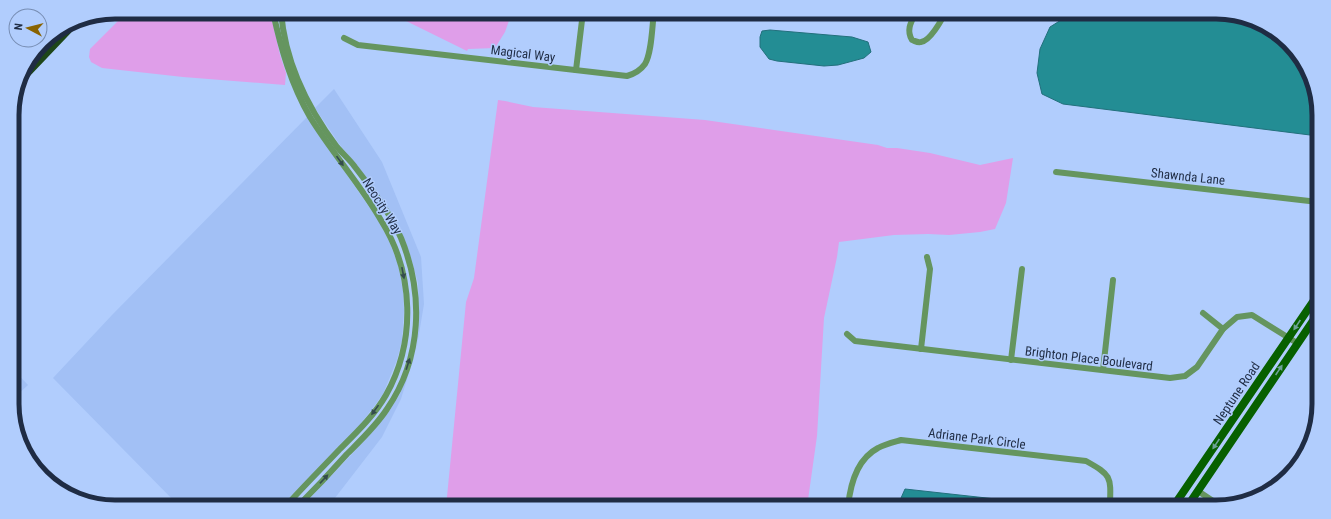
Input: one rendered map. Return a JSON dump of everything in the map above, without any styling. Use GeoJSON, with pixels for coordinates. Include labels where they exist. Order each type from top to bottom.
{"type":"FeatureCollection","features":[{"type":"Feature","properties":{"kind":"highway"},"geometry":{"type":"LineString","coordinates":[[31,70],[64,34]]}},
{"type":"Feature","properties":{"kind":"main road","name":"Neptune Road"},"geometry":{"type":"LineString","coordinates":[[1178,500],[1312,302]]}},
{"type":"Feature","properties":{"kind":"main road","name":"Neptune Road"},"geometry":{"type":"LineString","coordinates":[[1192,500],[1312,322]]}},
{"type":"Feature","properties":{"kind":"street","name":"Neocity Way"},"geometry":{"type":"LineString","coordinates":[[275,19],[283,54],[299,95],[317,128],[382,222],[392,240],[401,263],[406,291],[407,325],[400,361],[389,388],[375,411],[361,428],[291,500]]}},
{"type":"Feature","properties":{"kind":"street","name":"Neocity Way"},"geometry":{"type":"LineString","coordinates":[[282,19],[288,52],[294,71],[307,100],[320,122],[355,167],[388,215],[400,237],[415,283],[416,325],[414,344],[409,362],[396,394],[377,423],[305,500]]}},
{"type":"Feature","properties":{"kind":"street"},"geometry":{"type":"LineString","coordinates":[[576,70],[582,19]]}},
{"type":"Feature","properties":{"kind":"street","name":"Magical Way"},"geometry":{"type":"LineString","coordinates":[[344,38],[358,45],[627,76],[637,72],[645,64],[650,50],[653,19]]}},
{"type":"Feature","properties":{"kind":"street"},"geometry":{"type":"LineString","coordinates":[[913,19],[909,27],[908,35],[912,40],[919,43],[926,41],[942,19]]}},
{"type":"Feature","properties":{"kind":"street","name":"Shawnda Lane"},"geometry":{"type":"LineString","coordinates":[[1056,172],[1312,201]]}},
{"type":"Feature","properties":{"kind":"street"},"geometry":{"type":"LineString","coordinates":[[921,349],[930,269],[927,257]]}},
{"type":"Feature","properties":{"kind":"street"},"geometry":{"type":"LineString","coordinates":[[1011,360],[1022,269]]}},
{"type":"Feature","properties":{"kind":"street"},"geometry":{"type":"LineString","coordinates":[[1103,370],[1113,280]]}},
{"type":"Feature","properties":{"kind":"street"},"geometry":{"type":"LineString","coordinates":[[1203,313],[1223,329]]}},
{"type":"Feature","properties":{"kind":"street","name":"Brighton Place Boulevard"},"geometry":{"type":"LineString","coordinates":[[847,334],[855,341],[1170,378],[1185,376],[1197,367],[1223,329],[1237,317],[1252,315],[1297,343]]}},
{"type":"Feature","properties":{"kind":"street"},"geometry":{"type":"LineString","coordinates":[[389,388],[396,394]]}},
{"type":"Feature","properties":{"kind":"street","name":"Adriane Park Circle"},"geometry":{"type":"LineString","coordinates":[[849,500],[859,465],[878,448],[902,440],[1086,461],[1103,471],[1111,482],[1110,500]]}},
{"type":"Feature","properties":{"kind":"street"},"geometry":{"type":"LineString","coordinates":[[304,486],[312,492]]}},
{"type":"Feature","properties":{"kind":"street"},"geometry":{"type":"LineString","coordinates":[[1198,491],[1212,500]]}},
{"type":"Feature","properties":{"kind":"shaded area"},"geometry":{"type":"Polygon","coordinates":[[[272,19],[286,73],[285,85],[183,77],[102,68],[91,62],[89,57],[90,49],[119,20],[272,19]]]}},
{"type":"Feature","properties":{"kind":"shaded area"},"geometry":{"type":"Polygon","coordinates":[[[402,19],[510,19],[505,32],[495,48],[468,49],[467,51],[402,19]]]}},
{"type":"Feature","properties":{"kind":"shaded area"},"geometry":{"type":"Polygon","coordinates":[[[1063,19],[1216,19],[1247,24],[1269,35],[1284,47],[1299,67],[1309,90],[1312,115],[1312,135],[1063,104],[1042,94],[1037,73],[1040,49],[1050,27],[1063,19]]]}},
{"type":"Feature","properties":{"kind":"shaded area"},"geometry":{"type":"Polygon","coordinates":[[[770,30],[852,37],[868,42],[871,52],[864,58],[838,65],[824,66],[777,61],[769,59],[760,47],[760,37],[762,31],[770,30]]]}},
{"type":"Feature","properties":{"kind":"shaded area"},"geometry":{"type":"Polygon","coordinates":[[[334,89],[382,162],[421,257],[424,304],[415,353],[419,326],[418,283],[409,251],[391,213],[358,166],[340,145],[315,108],[334,89]]]}},
{"type":"Feature","properties":{"kind":"shaded area"},"geometry":{"type":"Polygon","coordinates":[[[498,100],[533,107],[705,120],[878,145],[887,148],[930,153],[980,165],[1013,158],[1006,203],[995,229],[949,235],[894,235],[839,242],[824,318],[817,436],[808,500],[447,500],[466,302],[474,278],[498,100]]]}},
{"type":"Feature","properties":{"kind":"shaded area"},"geometry":{"type":"Polygon","coordinates":[[[307,117],[380,223],[398,264],[403,291],[404,310],[402,340],[397,360],[383,394],[359,426],[287,500],[173,500],[53,378],[112,315],[307,117]]]}},
{"type":"Feature","properties":{"kind":"shaded area"},"geometry":{"type":"Polygon","coordinates":[[[410,368],[401,399],[382,437],[333,500],[309,500],[368,437],[390,410],[400,394],[410,368]]]}},
{"type":"Feature","properties":{"kind":"shaded area"},"geometry":{"type":"Polygon","coordinates":[[[19,375],[28,385],[19,393],[19,375]]]}},
{"type":"Feature","properties":{"kind":"shaded area"},"geometry":{"type":"Polygon","coordinates":[[[905,489],[1005,500],[900,500],[905,489]]]}}]}
